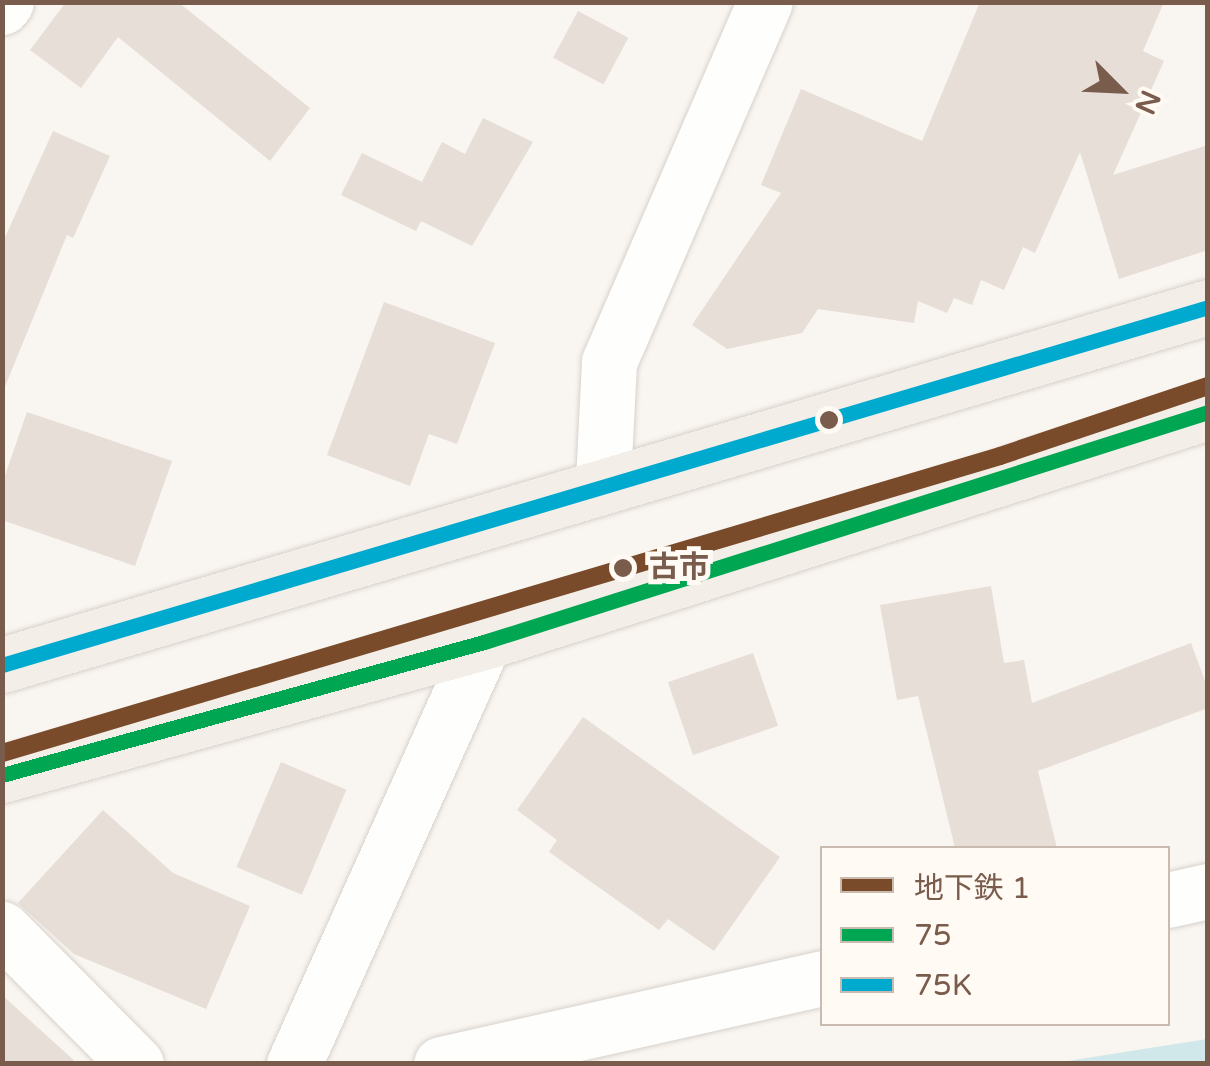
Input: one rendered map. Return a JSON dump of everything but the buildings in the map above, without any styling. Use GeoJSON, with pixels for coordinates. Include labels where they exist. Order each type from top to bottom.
{"type":"FeatureCollection","features":[{"type":"Feature","properties":{"kind":"main road"},"geometry":{"type":"LineString","coordinates":[[2,665],[602,481],[1208,308]]}},
{"type":"Feature","properties":{"kind":"main road"},"geometry":{"type":"LineString","coordinates":[[2,775],[484,642],[1208,412]]}},
{"type":"Feature","properties":{"kind":"street"},"geometry":{"type":"LineString","coordinates":[[602,481],[610,362],[766,2]]}},
{"type":"Feature","properties":{"kind":"street"},"geometry":{"type":"LineString","coordinates":[[294,1064],[484,642]]}},
{"type":"Feature","properties":{"kind":"street"},"geometry":{"type":"LineString","coordinates":[[1170,900],[1208,891]]}},
{"type":"Feature","properties":{"kind":"street"},"geometry":{"type":"LineString","coordinates":[[2,929],[136,1064]]}},
{"type":"Feature","properties":{"kind":"street"},"geometry":{"type":"LineString","coordinates":[[441,1064],[820,978]]}},
{"type":"Feature","properties":{"kind":"water"},"geometry":{"type":"Polygon","coordinates":[[[1207,1039],[1207,1063],[1055,1063],[1207,1039]]]}},
{"type":"Feature","properties":{"kind":"metro line","name":"1"},"geometry":{"type":"LineString","coordinates":[[2,753],[1000,456],[1208,386]]}},
{"type":"Feature","properties":{"kind":"transit line","name":"75K"},"geometry":{"type":"LineString","coordinates":[[2,665],[1208,307]]}},
{"type":"Feature","properties":{"kind":"transit line","name":"75"},"geometry":{"type":"LineString","coordinates":[[2,775],[484,642],[1208,412]]}},
{"type":"Feature","properties":{"kind":"place","name":"古市"},"geometry":{"type":"Point","coordinates":[623,568]}}]}
